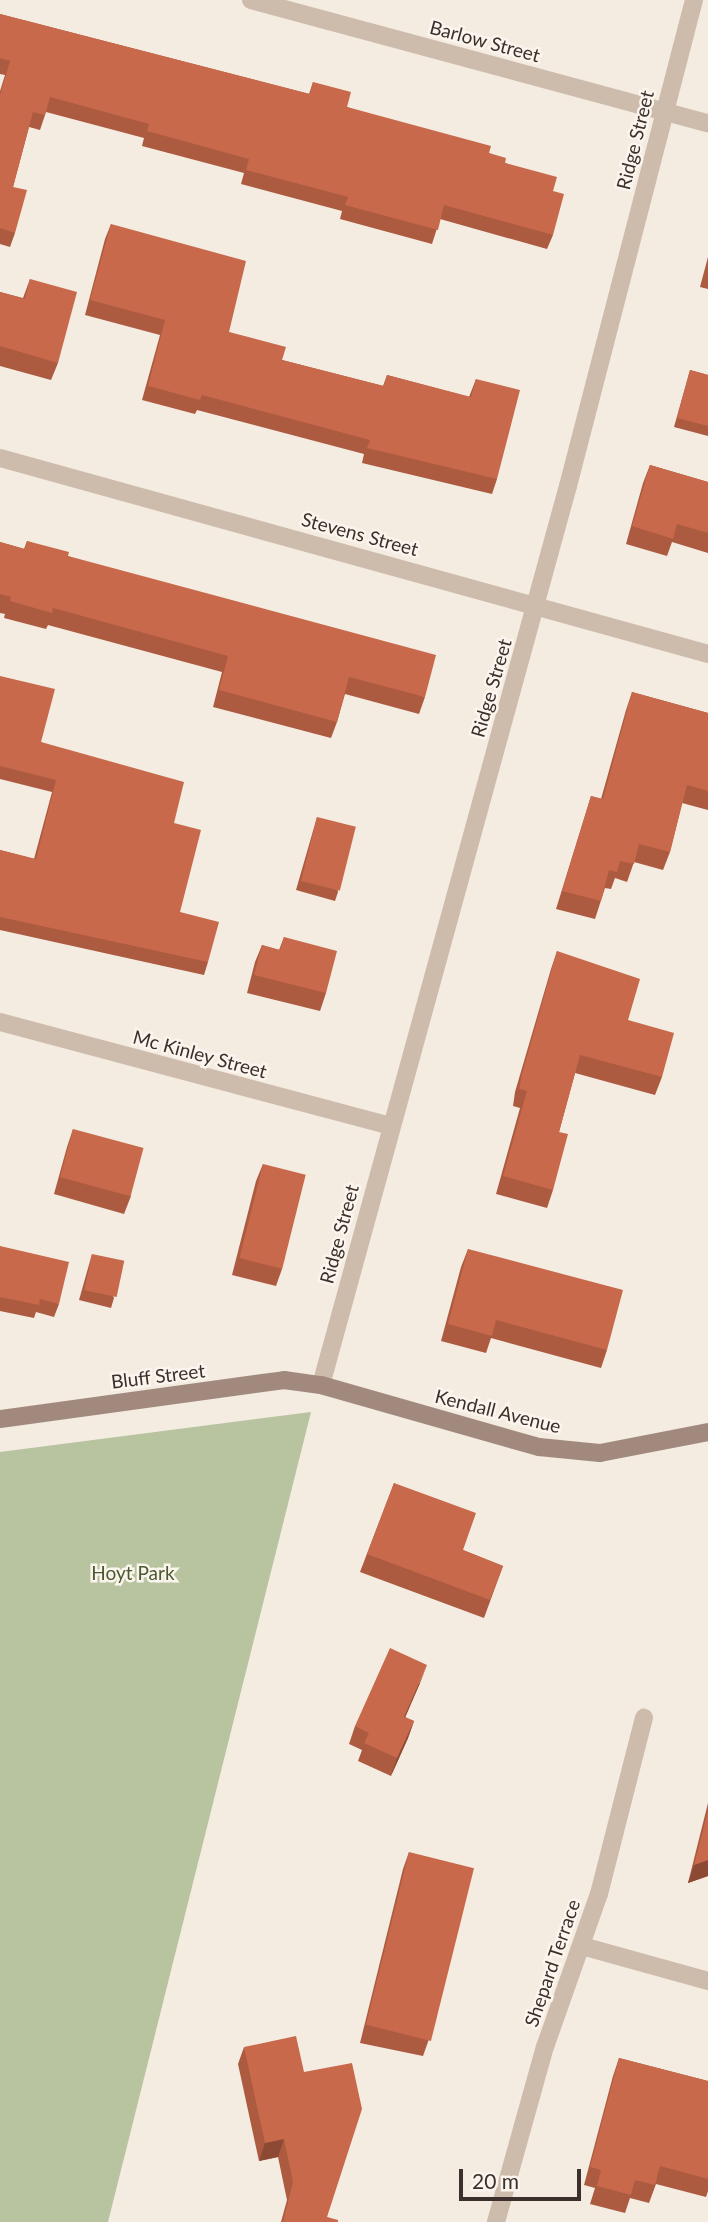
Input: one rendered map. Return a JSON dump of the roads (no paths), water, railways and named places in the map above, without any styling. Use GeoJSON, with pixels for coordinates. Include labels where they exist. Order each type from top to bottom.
{"type":"FeatureCollection","features":[{"type":"Feature","properties":{"kind":"street","name":"Barlow Street"},"geometry":{"type":"LineString","coordinates":[[251,0],[708,123]]}},
{"type":"Feature","properties":{"kind":"street","name":"Ridge Street"},"geometry":{"type":"LineString","coordinates":[[321,1385],[390,1126],[536,604],[694,0]]}},
{"type":"Feature","properties":{"kind":"street","name":"Stevens Street"},"geometry":{"type":"LineString","coordinates":[[0,458],[536,604],[708,654]]}},
{"type":"Feature","properties":{"kind":"street","name":"Mc Kinley Street"},"geometry":{"type":"LineString","coordinates":[[0,1022],[390,1126]]}},
{"type":"Feature","properties":{"kind":"street","name":"Bluff Street"},"geometry":{"type":"LineString","coordinates":[[0,1419],[284,1380],[321,1385]]}},
{"type":"Feature","properties":{"kind":"street","name":"Kendall Avenue"},"geometry":{"type":"LineString","coordinates":[[321,1385],[539,1447],[600,1453],[708,1432]]}},
{"type":"Feature","properties":{"kind":"street","name":"Shepard Terrace"},"geometry":{"type":"LineString","coordinates":[[496,2222],[545,2048],[582,1946],[645,1718]]}},
{"type":"Feature","properties":{"kind":"street"},"geometry":{"type":"LineString","coordinates":[[582,1946],[708,1981]]}},
{"type":"Feature","properties":{"kind":"park label","name":"Hoyt Park"},"geometry":{"type":"Point","coordinates":[133,1573]}}]}
